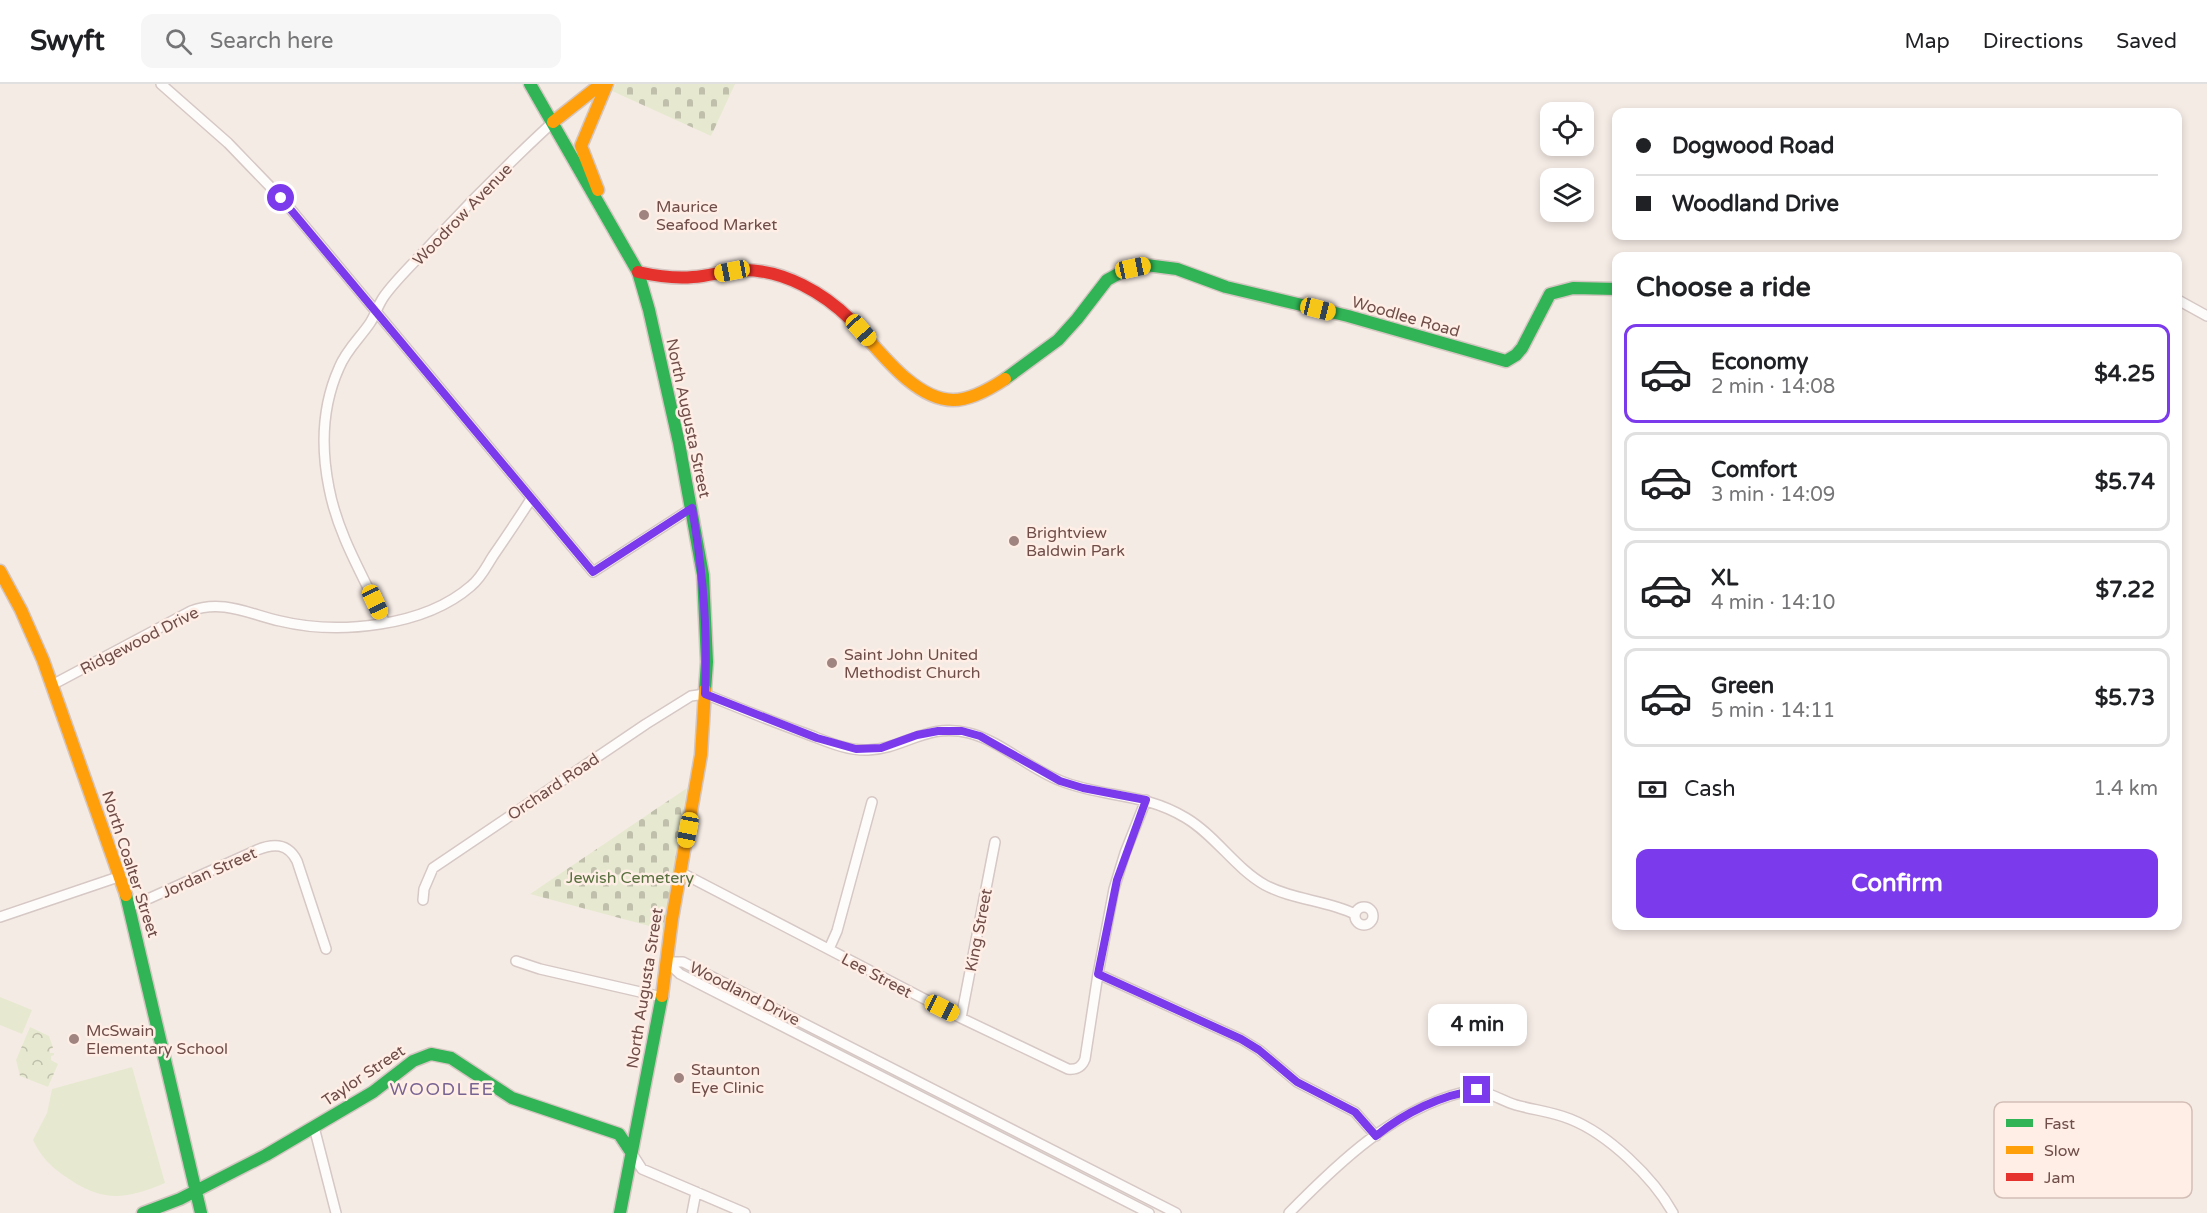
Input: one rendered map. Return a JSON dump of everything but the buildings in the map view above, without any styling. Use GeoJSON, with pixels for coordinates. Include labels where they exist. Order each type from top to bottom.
{"type":"FeatureCollection","features":[{"type":"Feature","properties":{"kind":"street"},"geometry":{"type":"LineString","coordinates":[[161,84],[251,165],[376,310],[531,500],[593,572],[692,508]]}},
{"type":"Feature","properties":{"kind":"street","name":"North Augusta Street"},"geometry":{"type":"LineString","coordinates":[[530,84],[638,272],[654,332],[692,508],[704,586],[707,662],[700,763],[680,872],[662,997],[621,1213]]}},
{"type":"Feature","properties":{"kind":"street"},"geometry":{"type":"LineString","coordinates":[[553,122],[601,84]]}},
{"type":"Feature","properties":{"kind":"street"},"geometry":{"type":"LineString","coordinates":[[607,84],[581,146],[611,224]]}},
{"type":"Feature","properties":{"kind":"street","name":"Woodrow Avenue"},"geometry":{"type":"LineString","coordinates":[[385,623],[339,525],[328,486],[324,450],[326,414],[338,369],[392,286],[553,122]]}},
{"type":"Feature","properties":{"kind":"street","name":"Woodlee Road"},"geometry":{"type":"LineString","coordinates":[[638,272],[689,278],[746,270],[763,271],[784,277],[839,309],[919,388],[950,400],[968,399],[983,393],[1046,351],[1069,330],[1106,280],[1121,271],[1148,265],[1167,266],[1230,288],[1340,314],[1506,361],[1522,348],[1550,294],[1573,288],[1612,289]]}},
{"type":"Feature","properties":{"kind":"street"},"geometry":{"type":"LineString","coordinates":[[2182,302],[2207,316]]}},
{"type":"Feature","properties":{"kind":"street","name":"Ridgewood Drive"},"geometry":{"type":"LineString","coordinates":[[52,685],[191,611],[206,607],[229,607],[266,618],[312,627],[351,627],[385,623],[436,608],[472,585],[480,576],[531,500]]}},
{"type":"Feature","properties":{"kind":"street","name":"North Coalter Street"},"geometry":{"type":"LineString","coordinates":[[0,571],[21,610],[52,685],[121,876],[201,1213]]}},
{"type":"Feature","properties":{"kind":"street"},"geometry":{"type":"LineString","coordinates":[[705,694],[809,735],[856,749],[881,748],[932,732],[950,730],[969,732],[1060,781],[1083,788],[1146,800],[1176,812],[1196,824],[1245,870],[1266,885],[1287,894],[1326,902],[1355,914]]}},
{"type":"Feature","properties":{"kind":"street","name":"Orchard Road"},"geometry":{"type":"LineString","coordinates":[[423,900],[424,889],[433,868],[646,724],[691,696],[705,694]]}},
{"type":"Feature","properties":{"kind":"street"},"geometry":{"type":"LineString","coordinates":[[1146,800],[1117,880],[1098,974],[1241,1039],[1259,1050],[1297,1082],[1355,1112],[1376,1136]]}},
{"type":"Feature","properties":{"kind":"street"},"geometry":{"type":"LineString","coordinates":[[829,949],[837,931],[872,802]]}},
{"type":"Feature","properties":{"kind":"street","name":"King Street"},"geometry":{"type":"LineString","coordinates":[[961,1018],[995,842]]}},
{"type":"Feature","properties":{"kind":"street","name":"Jordan Street"},"geometry":{"type":"LineString","coordinates":[[130,907],[257,850],[278,845],[294,854],[326,950]]}},
{"type":"Feature","properties":{"kind":"street","name":"Lee Street"},"geometry":{"type":"LineString","coordinates":[[680,872],[961,1018],[1068,1069],[1077,1069],[1085,1059],[1098,974]]}},
{"type":"Feature","properties":{"kind":"street"},"geometry":{"type":"LineString","coordinates":[[0,917],[121,876]]}},
{"type":"Feature","properties":{"kind":"street"},"geometry":{"type":"LineString","coordinates":[[516,961],[540,969],[662,997]]}},
{"type":"Feature","properties":{"kind":"street","name":"Woodland Drive"},"geometry":{"type":"LineString","coordinates":[[667,962],[680,974],[1149,1213]]}},
{"type":"Feature","properties":{"kind":"street","name":"Woodland Drive"},"geometry":{"type":"LineString","coordinates":[[667,962],[683,962],[1176,1213]]}},
{"type":"Feature","properties":{"kind":"street","name":"Taylor Street"},"geometry":{"type":"LineString","coordinates":[[143,1213],[180,1199],[266,1155],[373,1092],[413,1061],[425,1055],[436,1054],[451,1058],[512,1098],[619,1134],[632,1152]]}},
{"type":"Feature","properties":{"kind":"street"},"geometry":{"type":"LineString","coordinates":[[1289,1213],[1315,1187],[1403,1116],[1465,1092],[1477,1090],[1514,1104],[1581,1124],[1619,1151],[1647,1177],[1673,1213]]}},
{"type":"Feature","properties":{"kind":"street"},"geometry":{"type":"LineString","coordinates":[[314,1127],[336,1213]]}},
{"type":"Feature","properties":{"kind":"street"},"geometry":{"type":"LineString","coordinates":[[632,1152],[642,1169],[745,1213]]}},
{"type":"Feature","properties":{"kind":"street"},"geometry":{"type":"LineString","coordinates":[[692,1213],[696,1192]]}},
{"type":"Feature","properties":{"kind":"green space"},"geometry":{"type":"Polygon","coordinates":[[[616,84],[735,84],[711,136],[612,91],[616,84]]]}},
{"type":"Feature","properties":{"kind":"green space","name":"Jewish Cemetery"},"geometry":{"type":"Polygon","coordinates":[[[687,788],[664,930],[530,894],[687,788]]]}},
{"type":"Feature","properties":{"kind":"green space"},"geometry":{"type":"Polygon","coordinates":[[[0,997],[32,1010],[22,1034],[0,1025],[0,997]]]}},
{"type":"Feature","properties":{"kind":"green space"},"geometry":{"type":"Polygon","coordinates":[[[30,1027],[49,1036],[53,1048],[50,1049],[50,1053],[54,1053],[51,1060],[58,1064],[48,1087],[20,1076],[16,1060],[30,1027]]]}},
{"type":"Feature","properties":{"kind":"green space"},"geometry":{"type":"Polygon","coordinates":[[[132,1067],[165,1183],[137,1193],[112,1196],[101,1194],[77,1184],[58,1171],[42,1155],[33,1140],[47,1113],[52,1089],[132,1067]]]}},
{"type":"Feature","properties":{"kind":"traffic: fast"},"geometry":{"type":"LineString","coordinates":[[530,84],[638,272],[649,310],[679,443],[703,575],[707,662],[705,690]]}},
{"type":"Feature","properties":{"kind":"traffic: fast"},"geometry":{"type":"LineString","coordinates":[[1005,379],[1058,340],[1107,280],[1129,268],[1146,265],[1177,269],[1226,287],[1348,316],[1506,361],[1522,348],[1550,294],[1573,288],[1612,289]]}},
{"type":"Feature","properties":{"kind":"traffic: fast"},"geometry":{"type":"LineString","coordinates":[[126,895],[201,1213]]}},
{"type":"Feature","properties":{"kind":"traffic: fast"},"geometry":{"type":"LineString","coordinates":[[620,1213],[662,996]]}},
{"type":"Feature","properties":{"kind":"traffic: fast"},"geometry":{"type":"LineString","coordinates":[[143,1213],[180,1199],[266,1155],[373,1092],[413,1061],[431,1054],[451,1058],[512,1098],[619,1134],[631,1152]]}},
{"type":"Feature","properties":{"kind":"traffic: slow"},"geometry":{"type":"LineString","coordinates":[[553,122],[601,84]]}},
{"type":"Feature","properties":{"kind":"traffic: slow"},"geometry":{"type":"LineString","coordinates":[[598,190],[581,146],[607,84]]}},
{"type":"Feature","properties":{"kind":"traffic: slow"},"geometry":{"type":"LineString","coordinates":[[851,320],[896,370],[910,382],[938,398],[953,400],[967,398],[1005,379]]}},
{"type":"Feature","properties":{"kind":"traffic: slow"},"geometry":{"type":"LineString","coordinates":[[0,571],[21,610],[43,660],[126,895]]}},
{"type":"Feature","properties":{"kind":"traffic: slow"},"geometry":{"type":"LineString","coordinates":[[662,996],[672,919],[701,755],[705,690]]}},
{"type":"Feature","properties":{"kind":"traffic: jam"},"geometry":{"type":"LineString","coordinates":[[638,272],[679,278],[744,270],[774,274],[816,292],[851,320]]}},
{"type":"Feature","properties":{"kind":"place","name":"Maurice Seafood Market"},"geometry":{"type":"Point","coordinates":[644,215]}},
{"type":"Feature","properties":{"kind":"place","name":"Brightview Baldwin Park"},"geometry":{"type":"Point","coordinates":[1014,541]}},
{"type":"Feature","properties":{"kind":"place","name":"Saint John United Methodist Church"},"geometry":{"type":"Point","coordinates":[832,663]}},
{"type":"Feature","properties":{"kind":"place","name":"McSwain Elementary School"},"geometry":{"type":"Point","coordinates":[74,1039]}},
{"type":"Feature","properties":{"kind":"place","name":"Staunton Eye Clinic"},"geometry":{"type":"Point","coordinates":[679,1078]}},
{"type":"Feature","properties":{"kind":"district","name":"WOODLEE"},"geometry":{"type":"Point","coordinates":[442,1089]}},
{"type":"Feature","properties":{"kind":"route"},"geometry":{"type":"LineString","coordinates":[[281,198],[593,572],[692,508],[703,575],[707,662],[705,694],[817,738],[856,749],[881,748],[932,732],[950,730],[969,732],[1060,781],[1083,788],[1146,800],[1125,853],[1113,894],[1098,974],[1241,1039],[1259,1050],[1297,1082],[1355,1112],[1376,1136],[1403,1116],[1465,1092],[1477,1090]]}}]}
